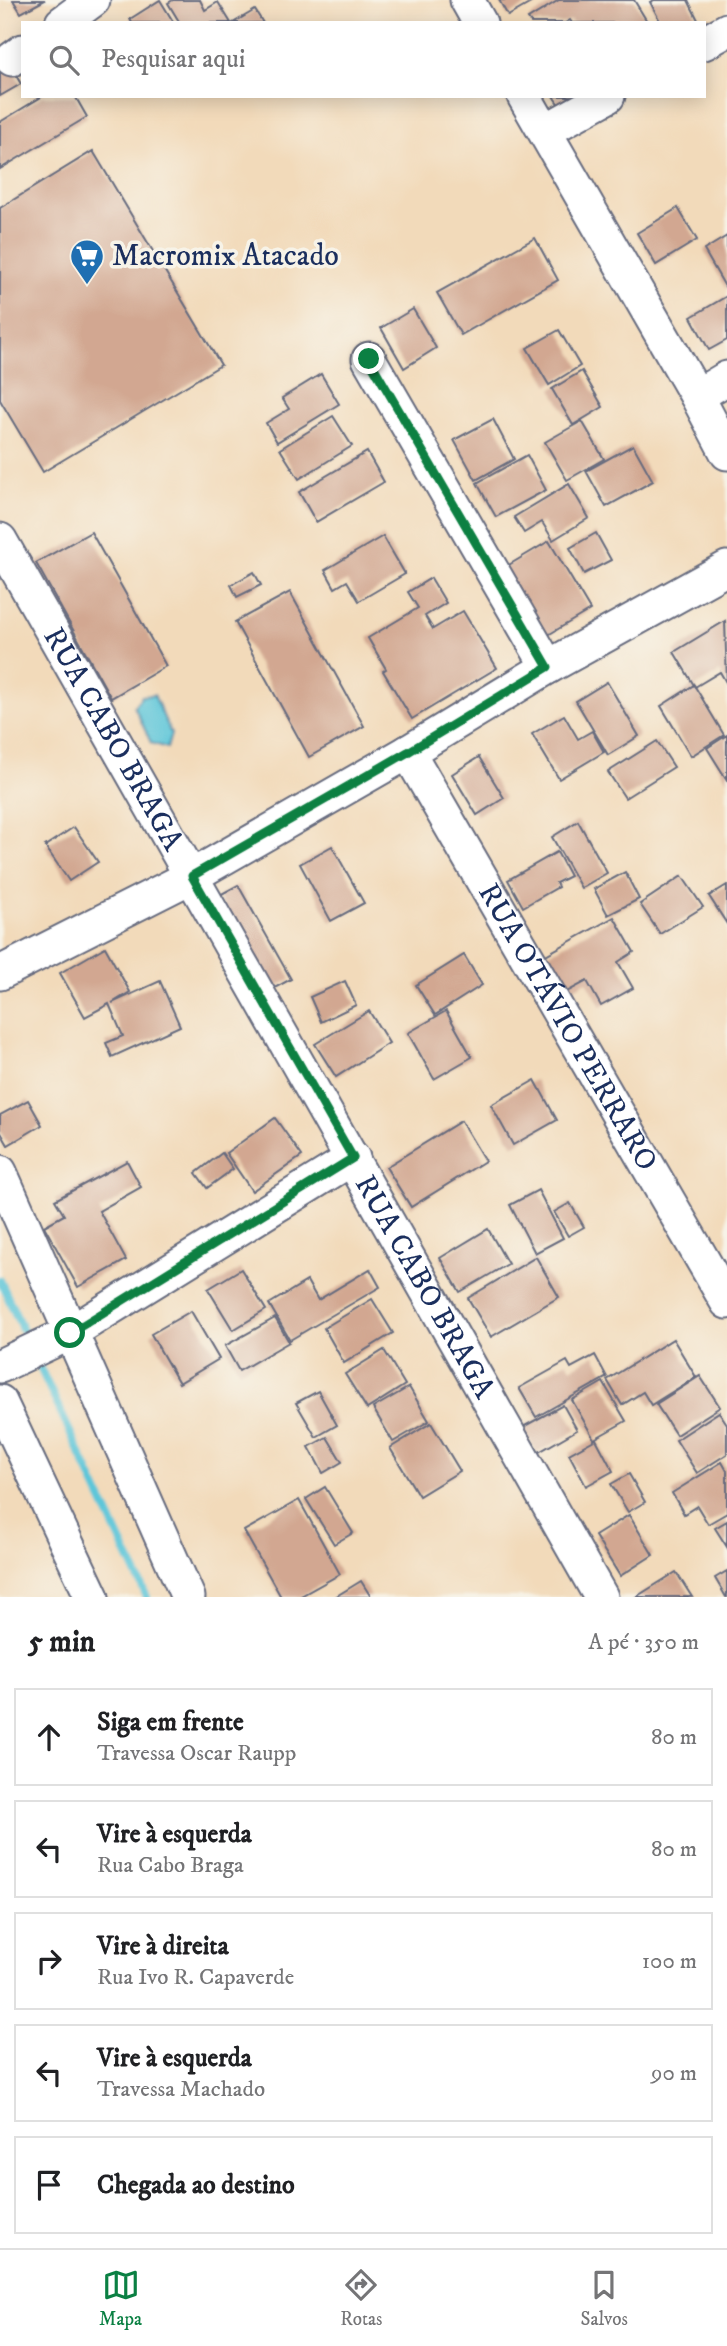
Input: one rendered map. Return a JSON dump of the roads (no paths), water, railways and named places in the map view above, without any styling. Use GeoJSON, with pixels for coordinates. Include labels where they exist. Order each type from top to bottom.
{"type":"FeatureCollection","features":[{"type":"Feature","properties":{"kind":"street"},"geometry":{"type":"LineString","coordinates":[[65,21],[93,0]]}},
{"type":"Feature","properties":{"kind":"street"},"geometry":{"type":"LineString","coordinates":[[467,0],[479,21]]}},
{"type":"Feature","properties":{"kind":"street"},"geometry":{"type":"LineString","coordinates":[[706,42],[727,30]]}},
{"type":"Feature","properties":{"kind":"street"},"geometry":{"type":"LineString","coordinates":[[525,98],[727,453]]}},
{"type":"Feature","properties":{"kind":"street"},"geometry":{"type":"LineString","coordinates":[[545,131],[604,98]]}},
{"type":"Feature","properties":{"kind":"street"},"geometry":{"type":"LineString","coordinates":[[369,359],[548,667]]}},
{"type":"Feature","properties":{"kind":"street"},"geometry":{"type":"LineString","coordinates":[[697,396],[727,378]]}},
{"type":"Feature","properties":{"kind":"street","name":"RUA CABO BRAGA"},"geometry":{"type":"LineString","coordinates":[[0,540],[601,1597]]}},
{"type":"Feature","properties":{"kind":"street"},"geometry":{"type":"LineString","coordinates":[[0,973],[192,876],[408,752],[548,667],[727,568]]}},
{"type":"Feature","properties":{"kind":"street","name":"RUA OTÁVIO PERRARO"},"geometry":{"type":"LineString","coordinates":[[408,752],[727,1302]]}},
{"type":"Feature","properties":{"kind":"street"},"geometry":{"type":"LineString","coordinates":[[4,1364],[63,1336],[353,1158]]}},
{"type":"Feature","properties":{"kind":"street"},"geometry":{"type":"LineString","coordinates":[[0,1172],[63,1336],[188,1597]]}},
{"type":"Feature","properties":{"kind":"street"},"geometry":{"type":"LineString","coordinates":[[0,1402],[92,1597]]}},
{"type":"Feature","properties":{"kind":"water"},"geometry":{"type":"Polygon","coordinates":[[[154,695],[171,734],[167,748],[151,743],[134,706],[142,696],[154,695]]]}},
{"type":"Feature","properties":{"kind":"waterway"},"geometry":{"type":"LineString","coordinates":[[0,1280],[29,1344]]}},
{"type":"Feature","properties":{"kind":"waterway"},"geometry":{"type":"LineString","coordinates":[[36,1359],[147,1597]]}},
{"type":"Feature","properties":{"kind":"place","name":"Macromix Atacado"},"geometry":{"type":"Point","coordinates":[87,286]}}]}
